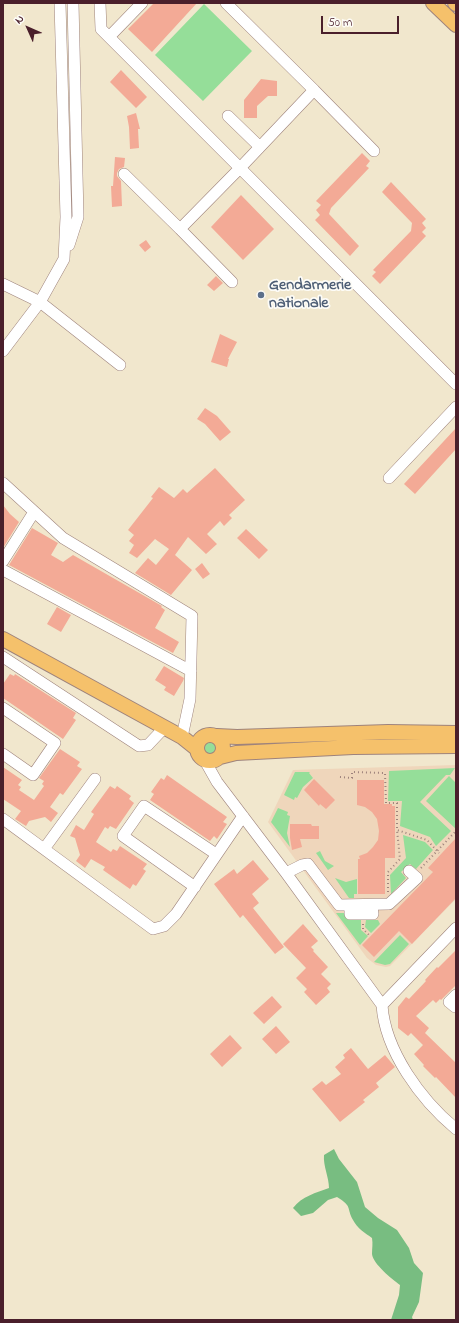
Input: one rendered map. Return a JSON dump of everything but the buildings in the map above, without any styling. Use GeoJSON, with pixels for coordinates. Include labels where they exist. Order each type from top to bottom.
{"type":"FeatureCollection","features":[{"type":"Feature","properties":{"kind":"main road"},"geometry":{"type":"LineString","coordinates":[[433,3],[456,25]]}},
{"type":"Feature","properties":{"kind":"main road"},"geometry":{"type":"LineString","coordinates":[[3,639],[182,737],[201,749],[213,761],[236,752],[353,747],[456,746]]}},
{"type":"Feature","properties":{"kind":"main road"},"geometry":{"type":"LineString","coordinates":[[201,749],[210,734],[217,736],[237,737],[388,732],[456,733]]}},
{"type":"Feature","properties":{"kind":"main road"},"geometry":{"type":"LineString","coordinates":[[217,736],[220,738],[224,746],[224,750],[220,757]]}},
{"type":"Feature","properties":{"kind":"street"},"geometry":{"type":"LineString","coordinates":[[60,3],[66,217],[64,259]]}},
{"type":"Feature","properties":{"kind":"street"},"geometry":{"type":"LineString","coordinates":[[3,351],[40,302],[64,259],[78,217],[73,3]]}},
{"type":"Feature","properties":{"kind":"street"},"geometry":{"type":"LineString","coordinates":[[100,3],[101,28],[109,37],[456,384]]}},
{"type":"Feature","properties":{"kind":"street"},"geometry":{"type":"LineString","coordinates":[[109,37],[142,3]]}},
{"type":"Feature","properties":{"kind":"street"},"geometry":{"type":"LineString","coordinates":[[226,3],[374,151]]}},
{"type":"Feature","properties":{"kind":"street"},"geometry":{"type":"LineString","coordinates":[[180,229],[314,90]]}},
{"type":"Feature","properties":{"kind":"street"},"geometry":{"type":"LineString","coordinates":[[228,116],[260,147]]}},
{"type":"Feature","properties":{"kind":"street"},"geometry":{"type":"LineString","coordinates":[[124,174],[232,282]]}},
{"type":"Feature","properties":{"kind":"street"},"geometry":{"type":"LineString","coordinates":[[3,284],[40,302],[120,365]]}},
{"type":"Feature","properties":{"kind":"street"},"geometry":{"type":"LineString","coordinates":[[389,478],[456,408]]}},
{"type":"Feature","properties":{"kind":"street"},"geometry":{"type":"LineString","coordinates":[[3,483],[71,544],[192,616],[190,699],[182,737]]}},
{"type":"Feature","properties":{"kind":"street"},"geometry":{"type":"LineString","coordinates":[[3,561],[34,512]]}},
{"type":"Feature","properties":{"kind":"street"},"geometry":{"type":"LineString","coordinates":[[3,570],[191,671]]}},
{"type":"Feature","properties":{"kind":"street"},"geometry":{"type":"LineString","coordinates":[[3,657],[139,746],[148,746],[164,728]]}},
{"type":"Feature","properties":{"kind":"street"},"geometry":{"type":"LineString","coordinates":[[3,708],[55,743],[33,775],[3,754]]}},
{"type":"Feature","properties":{"kind":"street"},"geometry":{"type":"LineString","coordinates":[[201,749],[214,776],[382,1005],[383,1019],[387,1031],[406,1071],[424,1097],[456,1129]]}},
{"type":"Feature","properties":{"kind":"street"},"geometry":{"type":"LineString","coordinates":[[44,849],[94,779]]}},
{"type":"Feature","properties":{"kind":"street"},"geometry":{"type":"LineString","coordinates":[[195,887],[123,836],[144,806],[216,854]]}},
{"type":"Feature","properties":{"kind":"street"},"geometry":{"type":"LineString","coordinates":[[3,819],[153,929],[164,926],[176,914],[243,816]]}},
{"type":"Feature","properties":{"kind":"street"},"geometry":{"type":"LineString","coordinates":[[286,873],[302,865],[308,864],[339,905],[389,904],[417,878],[411,873]]}},
{"type":"Feature","properties":{"kind":"street"},"geometry":{"type":"LineString","coordinates":[[382,1005],[456,928]]}},
{"type":"Feature","properties":{"kind":"street"},"geometry":{"type":"LineString","coordinates":[[456,995],[449,1002],[455,1007],[456,1006]]}},
{"type":"Feature","properties":{"kind":"path"},"geometry":{"type":"LineString","coordinates":[[340,777],[352,778],[352,772],[385,773],[386,803],[397,803],[397,830],[400,859],[388,872],[387,904]]}},
{"type":"Feature","properties":{"kind":"path"},"geometry":{"type":"LineString","coordinates":[[397,830],[427,840],[438,852]]}},
{"type":"Feature","properties":{"kind":"path"},"geometry":{"type":"LineString","coordinates":[[411,873],[438,852],[455,832]]}},
{"type":"Feature","properties":{"kind":"shaded area"},"geometry":{"type":"Polygon","coordinates":[[[456,765],[456,899],[390,966],[386,967],[376,965],[367,958],[268,822],[293,770],[456,765]]]}},
{"type":"Feature","properties":{"kind":"green space"},"geometry":{"type":"Polygon","coordinates":[[[204,4],[252,51],[203,101],[155,55],[204,4]]]}},
{"type":"Feature","properties":{"kind":"green space"},"geometry":{"type":"Polygon","coordinates":[[[206,741],[212,741],[216,745],[216,751],[212,755],[206,755],[202,751],[202,745],[206,741]]]}},
{"type":"Feature","properties":{"kind":"green space"},"geometry":{"type":"Polygon","coordinates":[[[455,768],[450,775],[446,775],[420,802],[451,831],[436,846],[430,837],[400,826],[402,801],[388,801],[389,771],[455,768]]]}},
{"type":"Feature","properties":{"kind":"green space"},"geometry":{"type":"Polygon","coordinates":[[[295,772],[310,772],[309,773],[313,778],[303,787],[297,798],[295,797],[294,800],[284,795],[295,772]]]}},
{"type":"Feature","properties":{"kind":"green space"},"geometry":{"type":"Polygon","coordinates":[[[449,776],[456,783],[456,829],[426,801],[449,776]]]}},
{"type":"Feature","properties":{"kind":"green space"},"geometry":{"type":"Polygon","coordinates":[[[278,808],[288,812],[287,815],[290,816],[287,833],[290,847],[271,822],[278,808]]]}},
{"type":"Feature","properties":{"kind":"green space"},"geometry":{"type":"Polygon","coordinates":[[[403,835],[425,842],[433,850],[416,869],[410,864],[401,872],[406,878],[391,894],[390,875],[406,858],[403,835]]]}},
{"type":"Feature","properties":{"kind":"green space"},"geometry":{"type":"Polygon","coordinates":[[[320,851],[325,861],[334,866],[328,870],[316,853],[320,851]]]}},
{"type":"Feature","properties":{"kind":"green space"},"geometry":{"type":"Polygon","coordinates":[[[335,878],[346,882],[357,879],[357,894],[354,894],[354,898],[349,898],[335,878]]]}},
{"type":"Feature","properties":{"kind":"green space"},"geometry":{"type":"Polygon","coordinates":[[[336,913],[345,913],[346,919],[361,920],[361,930],[368,936],[360,945],[336,913]]]}},
{"type":"Feature","properties":{"kind":"green space"},"geometry":{"type":"Polygon","coordinates":[[[366,920],[378,920],[380,924],[371,933],[365,927],[366,920]]]}},
{"type":"Feature","properties":{"kind":"green space"},"geometry":{"type":"Polygon","coordinates":[[[400,935],[409,944],[390,964],[385,965],[374,962],[400,935]]]}},
{"type":"Feature","properties":{"kind":"green space"},"geometry":{"type":"Polygon","coordinates":[[[334,1149],[339,1159],[357,1182],[365,1207],[378,1218],[397,1230],[409,1248],[414,1263],[423,1273],[419,1302],[412,1317],[413,1320],[391,1320],[399,1295],[400,1285],[383,1271],[373,1258],[372,1238],[361,1230],[353,1220],[345,1203],[337,1197],[328,1200],[313,1213],[301,1216],[293,1208],[314,1193],[329,1188],[324,1155],[334,1149]]]}},
{"type":"Feature","properties":{"kind":"place","name":"Gendarmerie nationale"},"geometry":{"type":"Point","coordinates":[261,295]}}]}
